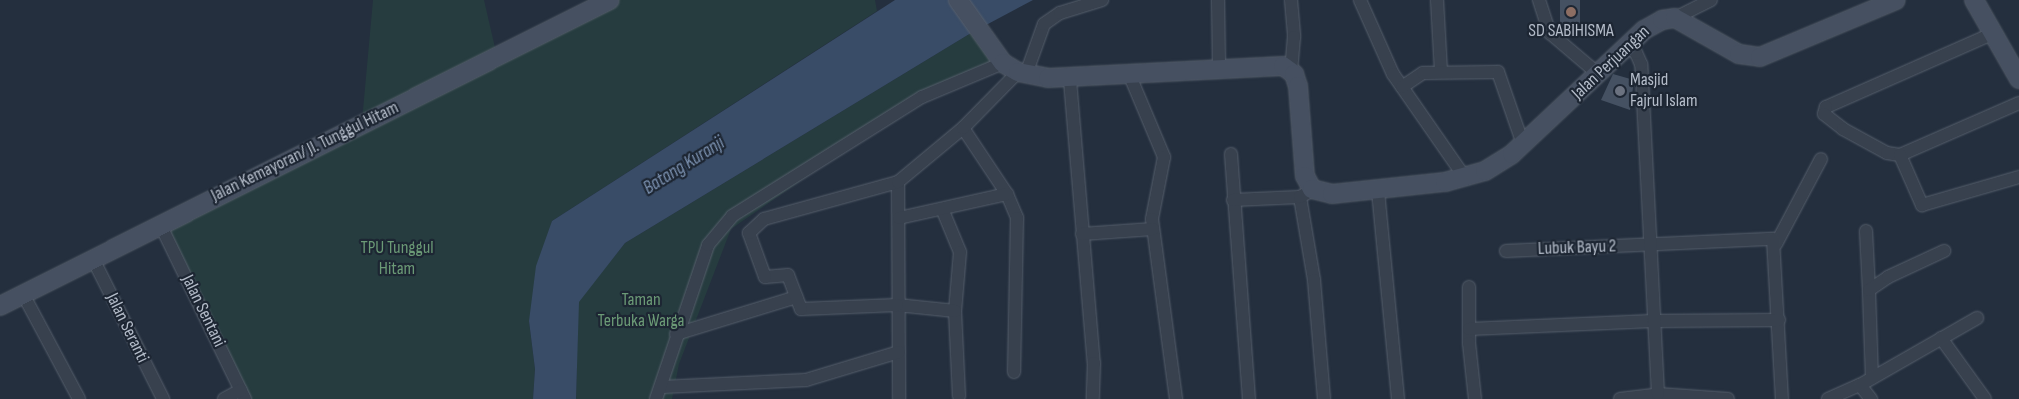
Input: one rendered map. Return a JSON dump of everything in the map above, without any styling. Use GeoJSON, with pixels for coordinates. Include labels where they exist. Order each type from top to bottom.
{"type":"FeatureCollection","features":[{"type":"Feature","properties":{"kind":"street","name":"Jalan Kemayoran/ Jl. Tunggul Hitam"},"geometry":{"type":"LineString","coordinates":[[0,306],[92,257],[610,0]]}},
{"type":"Feature","properties":{"kind":"street"},"geometry":{"type":"LineString","coordinates":[[958,0],[985,39],[1016,70]]}},
{"type":"Feature","properties":{"kind":"street"},"geometry":{"type":"LineString","coordinates":[[955,311],[897,305],[800,308],[788,275],[765,277],[749,237],[752,228],[764,219],[898,182],[963,128],[1016,70],[1044,24],[1060,14],[1102,0]]}},
{"type":"Feature","properties":{"kind":"street"},"geometry":{"type":"LineString","coordinates":[[1218,0],[1219,67]]}},
{"type":"Feature","properties":{"kind":"street"},"geometry":{"type":"LineString","coordinates":[[1291,0],[1291,70],[1298,86],[1324,399]]}},
{"type":"Feature","properties":{"kind":"street"},"geometry":{"type":"LineString","coordinates":[[1360,0],[1387,63],[1466,179]]}},
{"type":"Feature","properties":{"kind":"street"},"geometry":{"type":"LineString","coordinates":[[1437,0],[1441,71]]}},
{"type":"Feature","properties":{"kind":"street"},"geometry":{"type":"LineString","coordinates":[[1539,0],[1550,33],[1597,73]]}},
{"type":"Feature","properties":{"kind":"street"},"geometry":{"type":"LineString","coordinates":[[1675,18],[1711,0]]}},
{"type":"Feature","properties":{"kind":"street"},"geometry":{"type":"LineString","coordinates":[[1675,18],[1739,54],[1760,57],[1896,0]]}},
{"type":"Feature","properties":{"kind":"street"},"geometry":{"type":"LineString","coordinates":[[1974,0],[1994,32],[2019,79]]}},
{"type":"Feature","properties":{"kind":"street","name":"Jalan Perjuangan"},"geometry":{"type":"LineString","coordinates":[[1306,193],[1378,192],[1466,179],[1494,166],[1523,144],[1597,73],[1654,23],[1675,18]]}},
{"type":"Feature","properties":{"kind":"street"},"geometry":{"type":"LineString","coordinates":[[1994,32],[1825,108],[1827,118],[1887,153],[1900,155],[2019,103]]}},
{"type":"Feature","properties":{"kind":"street"},"geometry":{"type":"LineString","coordinates":[[1627,46],[1636,52],[1641,64],[1647,245],[1658,394]]}},
{"type":"Feature","properties":{"kind":"street"},"geometry":{"type":"LineString","coordinates":[[899,352],[806,380],[659,393],[676,334],[708,246],[732,216],[922,97],[1016,70],[1070,80],[1219,67],[1278,64],[1291,70]]}},
{"type":"Feature","properties":{"kind":"street"},"geometry":{"type":"LineString","coordinates":[[1402,87],[1416,76],[1441,71],[1498,72],[1523,144]]}},
{"type":"Feature","properties":{"kind":"street"},"geometry":{"type":"LineString","coordinates":[[1130,76],[1164,157],[1152,210],[1176,399]]}},
{"type":"Feature","properties":{"kind":"street"},"geometry":{"type":"LineString","coordinates":[[1070,80],[1094,363],[1093,399]]}},
{"type":"Feature","properties":{"kind":"street"},"geometry":{"type":"LineString","coordinates":[[963,128],[1007,194],[1017,218],[1019,237],[1014,372]]}},
{"type":"Feature","properties":{"kind":"street"},"geometry":{"type":"LineString","coordinates":[[1231,154],[1249,399]]}},
{"type":"Feature","properties":{"kind":"street"},"geometry":{"type":"LineString","coordinates":[[1900,155],[1922,205],[2019,177]]}},
{"type":"Feature","properties":{"kind":"street"},"geometry":{"type":"LineString","coordinates":[[1782,399],[1776,244],[1821,159]]}},
{"type":"Feature","properties":{"kind":"street"},"geometry":{"type":"LineString","coordinates":[[898,182],[898,399]]}},
{"type":"Feature","properties":{"kind":"street"},"geometry":{"type":"LineString","coordinates":[[1378,192],[1398,399]]}},
{"type":"Feature","properties":{"kind":"street"},"geometry":{"type":"LineString","coordinates":[[1233,200],[1306,193]]}},
{"type":"Feature","properties":{"kind":"street"},"geometry":{"type":"LineString","coordinates":[[898,218],[943,211],[1007,194]]}},
{"type":"Feature","properties":{"kind":"street"},"geometry":{"type":"LineString","coordinates":[[943,211],[960,252],[955,311],[959,396]]}},
{"type":"Feature","properties":{"kind":"street","name":"Jalan Sentani"},"geometry":{"type":"LineString","coordinates":[[160,224],[243,395]]}},
{"type":"Feature","properties":{"kind":"street"},"geometry":{"type":"LineString","coordinates":[[1082,234],[1153,229]]}},
{"type":"Feature","properties":{"kind":"street"},"geometry":{"type":"LineString","coordinates":[[1866,231],[1872,378]]}},
{"type":"Feature","properties":{"kind":"street","name":"Lubuk Bayu 2"},"geometry":{"type":"LineString","coordinates":[[1506,250],[1767,238],[1776,244]]}},
{"type":"Feature","properties":{"kind":"street"},"geometry":{"type":"LineString","coordinates":[[1868,290],[1888,277],[1944,251]]}},
{"type":"Feature","properties":{"kind":"street","name":"Jalan Seranti"},"geometry":{"type":"LineString","coordinates":[[92,257],[163,399]]}},
{"type":"Feature","properties":{"kind":"street"},"geometry":{"type":"LineString","coordinates":[[1469,287],[1469,329],[1475,399]]}},
{"type":"Feature","properties":{"kind":"street"},"geometry":{"type":"LineString","coordinates":[[23,294],[79,399]]}},
{"type":"Feature","properties":{"kind":"street"},"geometry":{"type":"LineString","coordinates":[[676,334],[796,297]]}},
{"type":"Feature","properties":{"kind":"street"},"geometry":{"type":"LineString","coordinates":[[1828,399],[1860,385],[1977,318]]}},
{"type":"Feature","properties":{"kind":"street"},"geometry":{"type":"LineString","coordinates":[[1469,329],[1653,321],[1779,320]]}},
{"type":"Feature","properties":{"kind":"street"},"geometry":{"type":"LineString","coordinates":[[1941,338],[1985,399]]}},
{"type":"Feature","properties":{"kind":"street"},"geometry":{"type":"LineString","coordinates":[[1860,385],[1871,399]]}},
{"type":"Feature","properties":{"kind":"street"},"geometry":{"type":"LineString","coordinates":[[1620,399],[1658,394],[1728,399]]}},
{"type":"Feature","properties":{"kind":"street"},"geometry":{"type":"LineString","coordinates":[[224,399],[243,395]]}},
{"type":"Feature","properties":{"kind":"green space","name":"TPU Tunggul Hitam"},"geometry":{"type":"Polygon","coordinates":[[[373,0],[484,0],[496,52],[597,0],[875,0],[877,11],[552,221],[529,321],[535,369],[533,399],[249,399],[160,225],[362,121],[373,0]]]}},
{"type":"Feature","properties":{"kind":"green space","name":"Taman Terbuka Warga"},"geometry":{"type":"Polygon","coordinates":[[[971,33],[994,64],[864,137],[731,229],[679,364],[672,399],[576,399],[578,302],[625,243],[971,33]]]}},
{"type":"Feature","properties":{"kind":"water","name":"Batang Kuranji"},"geometry":{"type":"Polygon","coordinates":[[[895,0],[1033,0],[971,33],[625,243],[579,302],[576,399],[533,399],[535,369],[529,321],[536,266],[552,221],[895,0]]]}},
{"type":"Feature","properties":{"kind":"building","name":"SD SABIHISMA"},"geometry":{"type":"Polygon","coordinates":[[[1560,0],[1580,0],[1580,25],[1560,25],[1560,0]]]}},
{"type":"Feature","properties":{"kind":"building","name":"Masjid Fajrul Islam"},"geometry":{"type":"Polygon","coordinates":[[[1613,74],[1634,80],[1630,110],[1601,100],[1613,74]]]}},
{"type":"Feature","properties":{"kind":"place","name":"SD SABIHISMA"},"geometry":{"type":"Point","coordinates":[1571,12]}},
{"type":"Feature","properties":{"kind":"place","name":"Masjid Fajrul Islam"},"geometry":{"type":"Point","coordinates":[1620,91]}}]}
